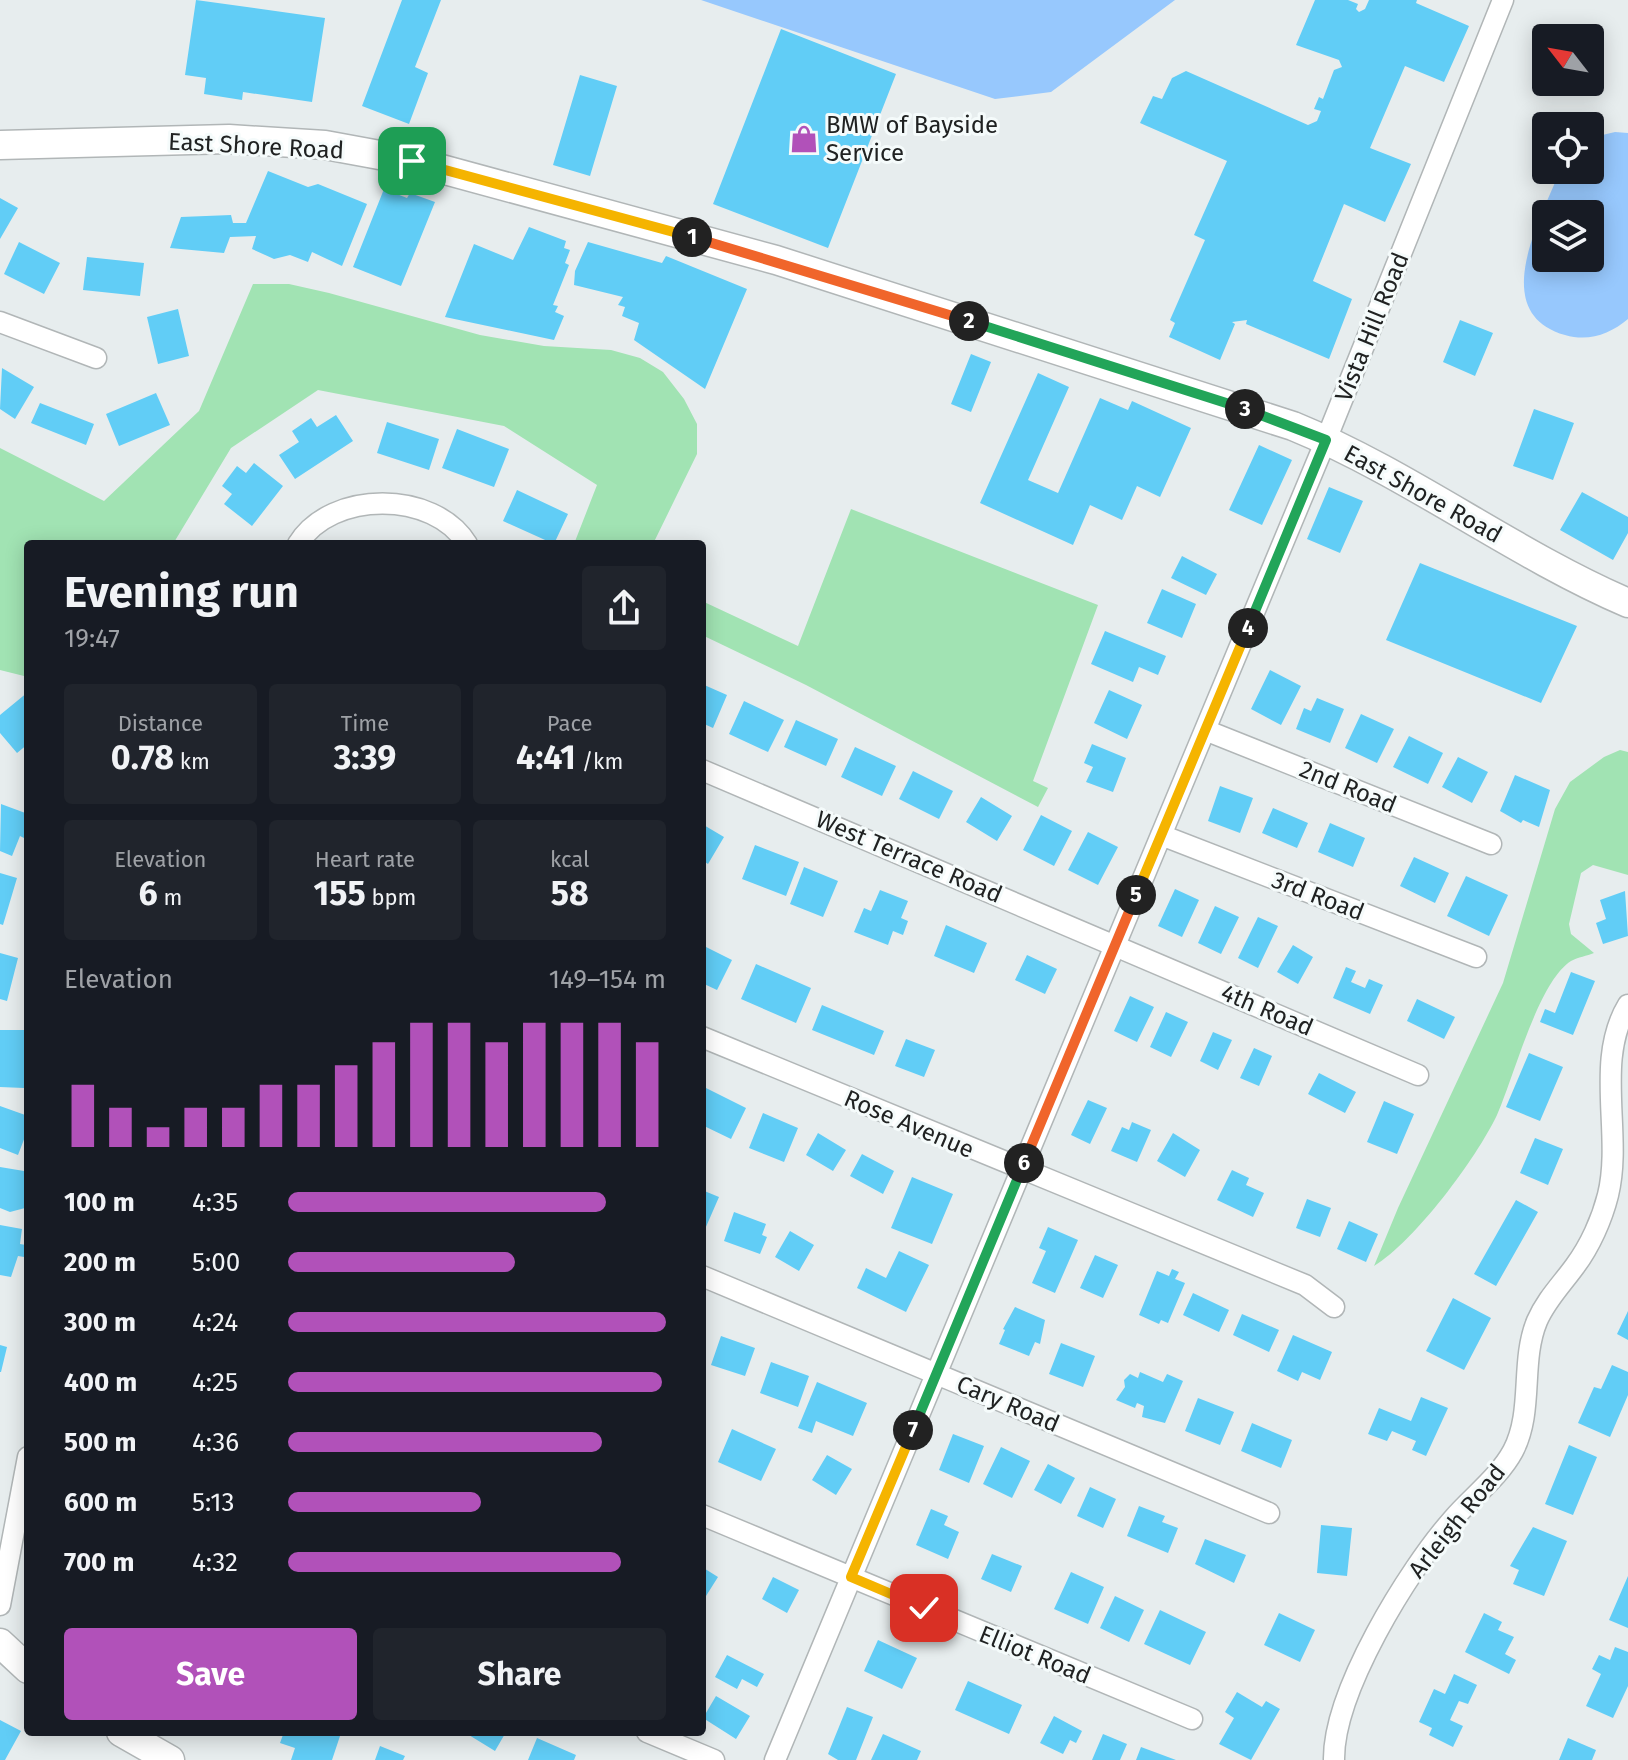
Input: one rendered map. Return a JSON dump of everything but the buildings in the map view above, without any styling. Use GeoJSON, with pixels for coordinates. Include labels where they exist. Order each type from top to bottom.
{"type":"FeatureCollection","features":[{"type":"Feature","properties":{"kind":"main road","name":"East Shore Road"},"geometry":{"type":"LineString","coordinates":[[0,145],[229,139],[325,145],[412,161],[776,260],[1256,412],[1326,440],[1563,573],[1628,603]]}},
{"type":"Feature","properties":{"kind":"main road"},"geometry":{"type":"LineString","coordinates":[[0,1643],[24,1665]]}},
{"type":"Feature","properties":{"kind":"main road"},"geometry":{"type":"LineString","coordinates":[[131,1745],[170,1760]]}},
{"type":"Feature","properties":{"kind":"street","name":"Vista Hill Road"},"geometry":{"type":"LineString","coordinates":[[775,1760],[1326,440],[1503,0]]}},
{"type":"Feature","properties":{"kind":"street"},"geometry":{"type":"LineString","coordinates":[[0,322],[96,358]]}},
{"type":"Feature","properties":{"kind":"street"},"geometry":{"type":"LineString","coordinates":[[301,540],[315,523],[351,507],[376,505],[413,507],[432,513],[465,540]]}},
{"type":"Feature","properties":{"kind":"street","name":"2nd Road"},"geometry":{"type":"LineString","coordinates":[[1205,730],[1491,844]]}},
{"type":"Feature","properties":{"kind":"street","name":"West Terrace Road"},"geometry":{"type":"LineString","coordinates":[[706,772],[1115,945]]}},
{"type":"Feature","properties":{"kind":"street","name":"3rd Road"},"geometry":{"type":"LineString","coordinates":[[1161,835],[1476,957]]}},
{"type":"Feature","properties":{"kind":"street","name":"4th Road"},"geometry":{"type":"LineString","coordinates":[[1115,945],[1418,1075]]}},
{"type":"Feature","properties":{"kind":"street","name":"Arleigh Road"},"geometry":{"type":"LineString","coordinates":[[1334,1760],[1339,1725],[1351,1688],[1387,1614],[1451,1521],[1513,1451],[1523,1425],[1537,1321],[1578,1263],[1601,1219],[1609,1194],[1614,1160],[1612,1060],[1621,1016],[1628,1005]]}},
{"type":"Feature","properties":{"kind":"street","name":"Rose Avenue"},"geometry":{"type":"LineString","coordinates":[[706,1039],[1021,1171],[1301,1283],[1334,1307]]}},
{"type":"Feature","properties":{"kind":"street","name":"Cary Road"},"geometry":{"type":"LineString","coordinates":[[706,1278],[1269,1513]]}},
{"type":"Feature","properties":{"kind":"street"},"geometry":{"type":"LineString","coordinates":[[0,1605],[24,1477]]}},
{"type":"Feature","properties":{"kind":"street","name":"Elliot Road"},"geometry":{"type":"LineString","coordinates":[[706,1517],[1192,1719]]}},
{"type":"Feature","properties":{"kind":"street"},"geometry":{"type":"LineString","coordinates":[[657,1736],[714,1760]]}},
{"type":"Feature","properties":{"kind":"green space"},"geometry":{"type":"Polygon","coordinates":[[[253,284],[289,284],[480,335],[544,346],[611,350],[640,358],[663,372],[684,399],[697,424],[697,454],[655,540],[576,540],[597,485],[504,426],[318,390],[231,448],[175,540],[24,540],[24,676],[0,670],[0,448],[104,501],[199,411],[253,284]]]}},
{"type":"Feature","properties":{"kind":"green space"},"geometry":{"type":"Polygon","coordinates":[[[851,509],[1098,605],[1033,781],[1048,788],[1038,807],[806,685],[706,637],[706,603],[798,646],[851,509]]]}},
{"type":"Feature","properties":{"kind":"green space"},"geometry":{"type":"Polygon","coordinates":[[[1620,750],[1628,752],[1628,875],[1593,865],[1581,873],[1569,924],[1571,934],[1594,953],[1571,961],[1548,989],[1528,1032],[1497,1115],[1460,1176],[1408,1238],[1374,1266],[1503,983],[1555,809],[1570,782],[1604,757],[1620,750]]]}},
{"type":"Feature","properties":{"kind":"water"},"geometry":{"type":"Polygon","coordinates":[[[701,0],[1175,0],[1051,92],[995,99],[701,0]]]}},
{"type":"Feature","properties":{"kind":"water"},"geometry":{"type":"Polygon","coordinates":[[[1628,133],[1628,319],[1614,329],[1591,337],[1565,335],[1541,323],[1528,306],[1524,285],[1532,241],[1532,272],[1604,272],[1604,200],[1548,200],[1554,184],[1604,184],[1604,135],[1628,133]]]}},
{"type":"Feature","properties":{"kind":"place","name":"BMW of Bayside Service"},"geometry":{"type":"Point","coordinates":[804,139]}},
{"type":"Feature","properties":{"kind":"route"},"geometry":{"type":"LineString","coordinates":[[412,161],[776,260],[1256,412],[1326,440],[851,1577],[924,1608]]}}]}
